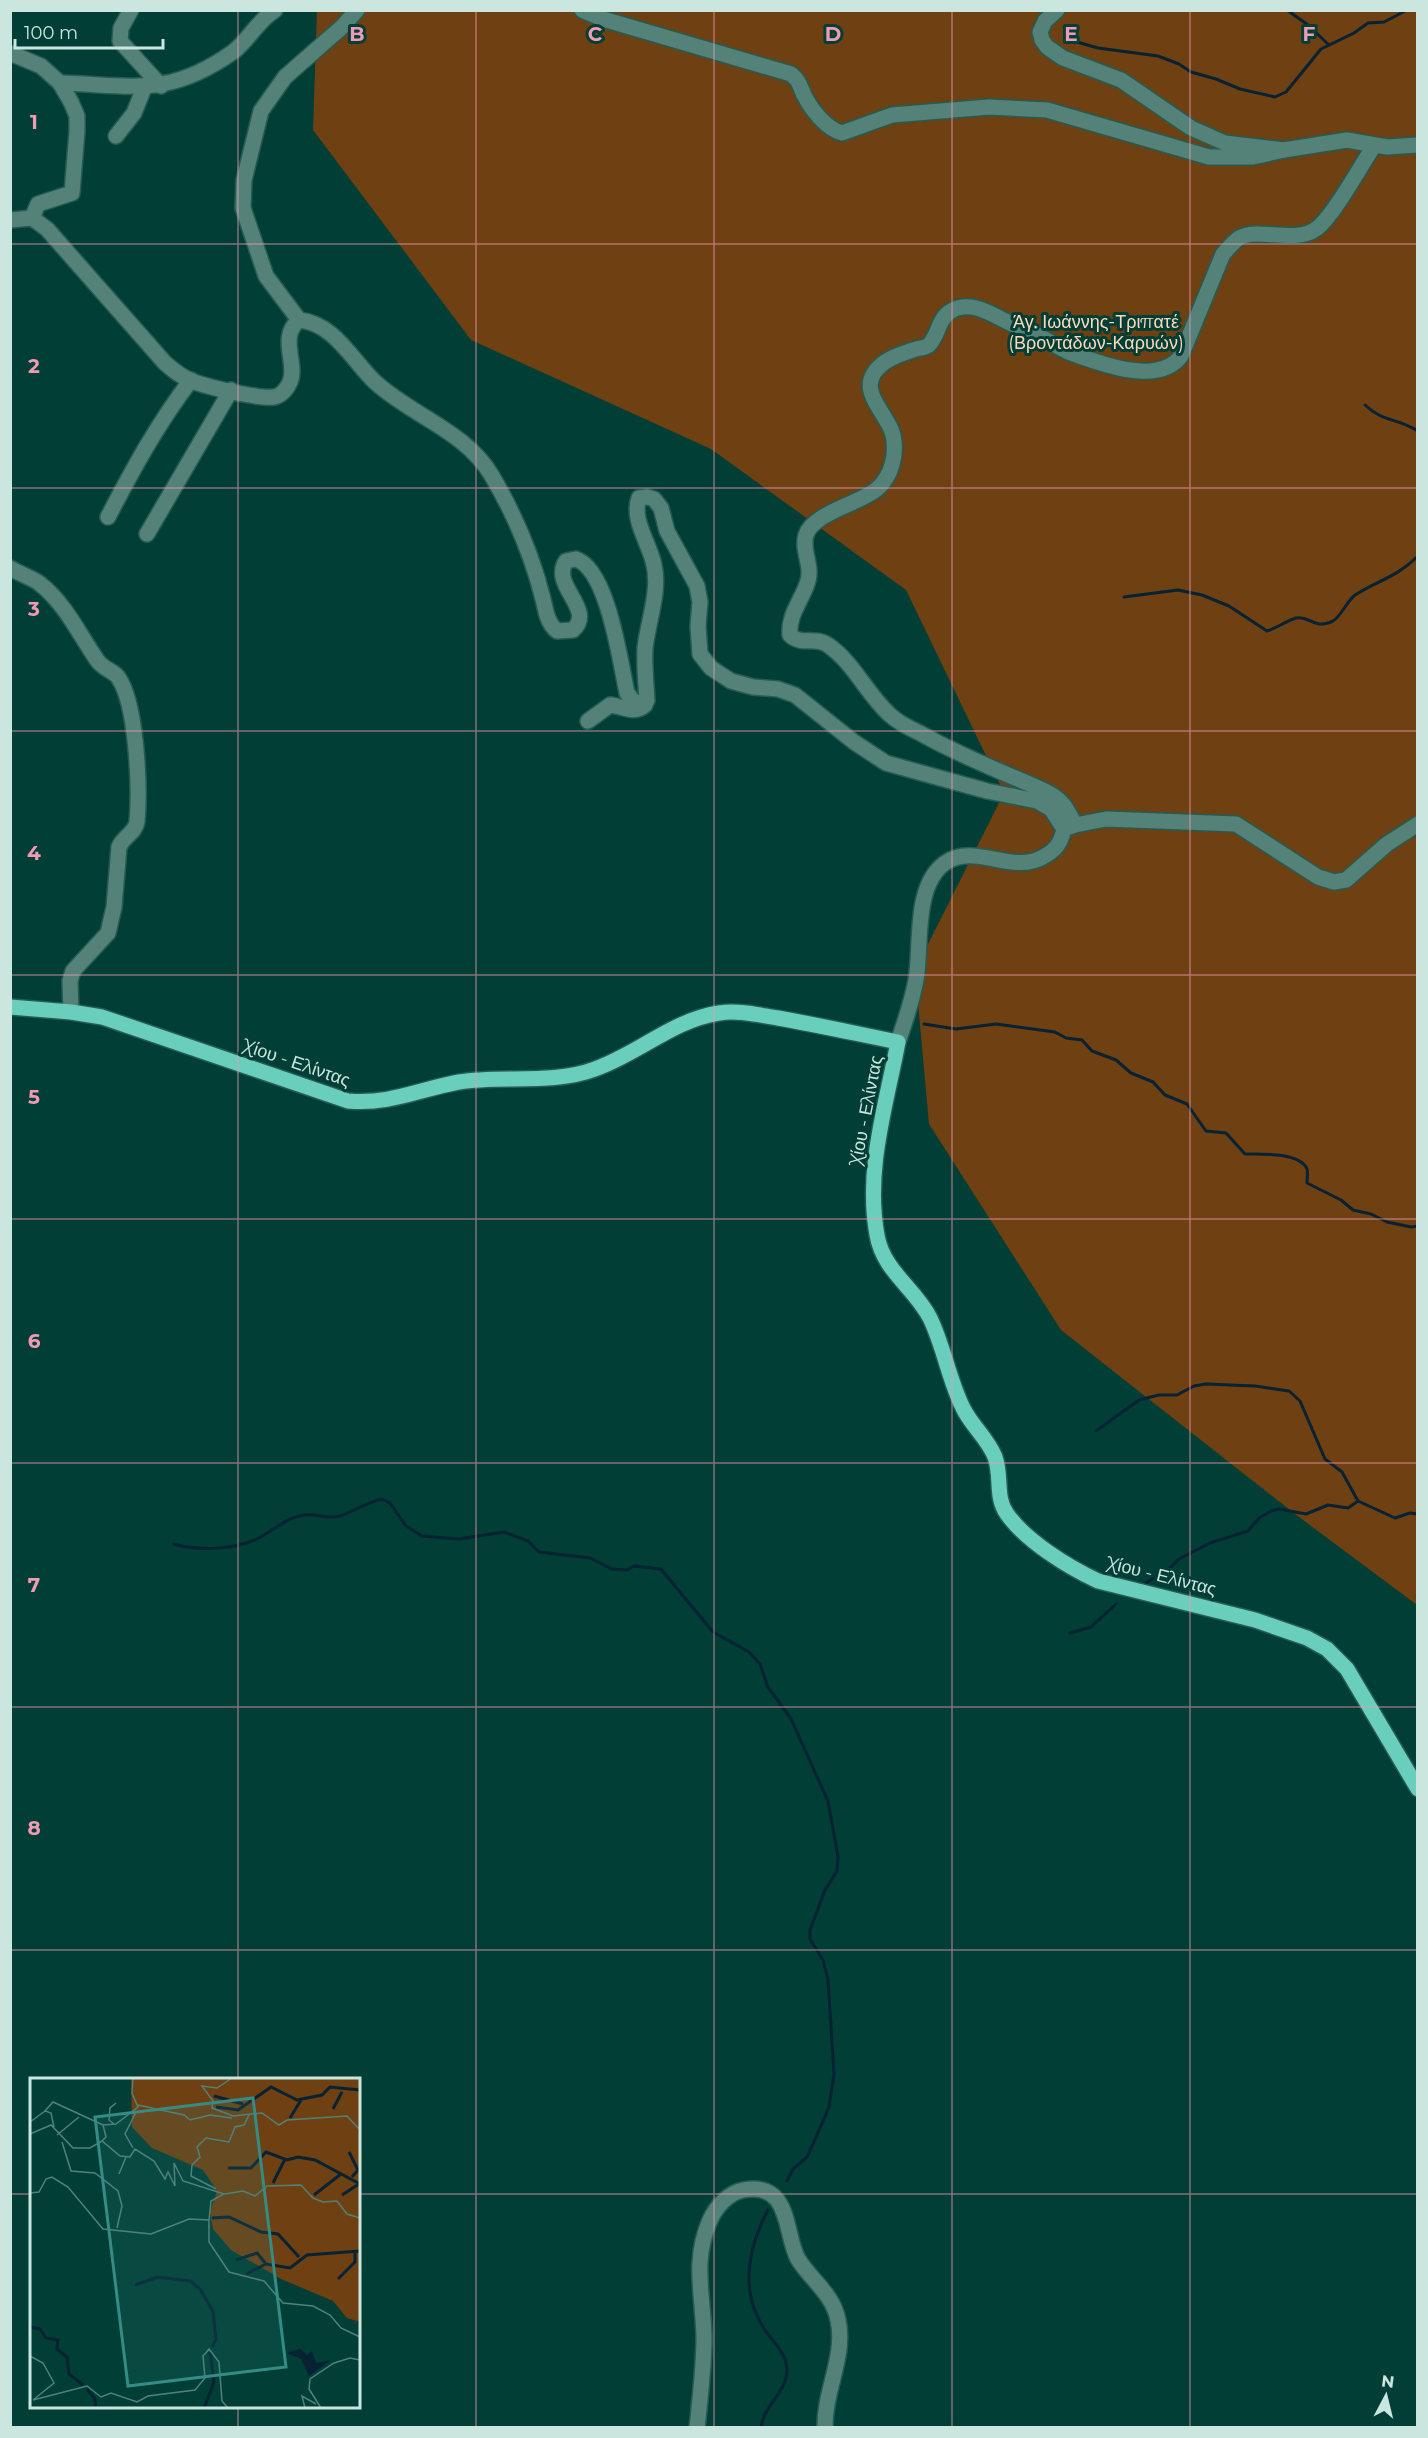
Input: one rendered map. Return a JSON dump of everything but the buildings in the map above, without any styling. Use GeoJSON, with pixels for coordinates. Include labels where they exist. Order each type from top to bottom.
{"type":"FeatureCollection","features":[{"type":"Feature","properties":{"kind":"main road","name":"Χίου - Ελίντας"},"geometry":{"type":"LineString","coordinates":[[10,1007],[71,1012],[125,1024],[348,1101],[369,1103],[459,1082],[582,1074],[620,1058],[672,1029],[720,1013],[741,1012],[898,1042],[874,1169],[877,1235],[886,1261],[929,1316],[961,1406],[995,1456],[1002,1506],[1007,1515],[1031,1539],[1083,1574],[1098,1581],[1255,1620],[1308,1638],[1327,1649],[1347,1669],[1418,1789]]}},
{"type":"Feature","properties":{"kind":"street"},"geometry":{"type":"LineString","coordinates":[[131,10],[121,28],[120,41],[161,86]]}},
{"type":"Feature","properties":{"kind":"street"},"geometry":{"type":"LineString","coordinates":[[60,83],[144,88],[161,86],[191,75],[231,54],[258,23],[275,10]]}},
{"type":"Feature","properties":{"kind":"street"},"geometry":{"type":"LineString","coordinates":[[357,10],[342,27],[285,77],[261,111],[244,180],[243,208],[266,276],[299,320],[318,325],[338,339],[352,358],[377,384],[478,455],[492,475],[517,523],[535,565],[548,620],[557,631],[573,630],[579,623],[580,616],[562,580],[562,567],[570,559],[576,559],[589,569],[606,599],[627,693],[633,701],[645,702]]}},
{"type":"Feature","properties":{"kind":"street"},"geometry":{"type":"LineString","coordinates":[[582,10],[603,19],[791,74],[799,81],[803,93],[819,116],[836,131],[842,133],[892,115],[989,107],[1028,107],[1058,113],[1209,157],[1253,157],[1347,140],[1386,147],[1418,145]]}},
{"type":"Feature","properties":{"kind":"street"},"geometry":{"type":"LineString","coordinates":[[1057,10],[1046,21],[1041,35],[1047,47],[1063,58],[1121,80],[1204,135],[1226,143],[1284,150]]}},
{"type":"Feature","properties":{"kind":"street"},"geometry":{"type":"LineString","coordinates":[[10,53],[41,66],[60,83],[76,116],[74,188],[69,194],[38,204],[32,218]]}},
{"type":"Feature","properties":{"kind":"street"},"geometry":{"type":"LineString","coordinates":[[116,136],[135,113],[144,88]]}},
{"type":"Feature","properties":{"kind":"street"},"geometry":{"type":"LineString","coordinates":[[898,1042],[916,982],[924,898],[936,872],[948,861],[961,857],[979,857],[1023,864],[1037,861],[1056,849],[1069,827],[1065,804],[1056,796],[949,750],[898,721],[889,714],[831,646],[822,641],[798,640],[790,635],[792,615],[808,581],[809,562],[804,541],[808,530],[824,517],[866,497],[879,488],[892,467],[893,436],[873,398],[870,388],[872,375],[887,360],[925,348],[948,313],[965,307],[978,308],[993,314],[1071,353],[1142,372],[1168,368],[1181,356],[1223,254],[1232,244],[1247,235],[1278,236],[1304,234],[1315,230],[1331,212],[1374,146]]}},
{"type":"Feature","properties":{"kind":"street"},"geometry":{"type":"LineString","coordinates":[[10,220],[32,218],[47,229],[165,363],[191,380],[266,397],[281,394],[291,380],[290,339],[293,326],[299,320]]}},
{"type":"Feature","properties":{"kind":"street"},"geometry":{"type":"LineString","coordinates":[[108,517],[148,442],[191,380]]}},
{"type":"Feature","properties":{"kind":"street"},"geometry":{"type":"LineString","coordinates":[[147,534],[231,390]]}},
{"type":"Feature","properties":{"kind":"street"},"geometry":{"type":"LineString","coordinates":[[588,721],[610,705],[626,710],[638,710],[643,708],[647,700],[645,658],[655,584],[655,566],[638,514],[638,502],[643,496],[654,499],[661,508],[667,531],[697,586],[700,602],[698,626],[700,654],[711,668],[731,681],[753,687],[778,689],[795,695],[854,742],[886,763],[987,791],[1036,801],[1057,814],[1069,827]]}},
{"type":"Feature","properties":{"kind":"street"},"geometry":{"type":"LineString","coordinates":[[10,568],[32,578],[46,590],[78,628],[104,669],[114,673],[118,679],[135,737],[136,828],[121,842],[119,847],[114,907],[108,933],[73,971],[70,981],[71,1012]]}},
{"type":"Feature","properties":{"kind":"street"},"geometry":{"type":"LineString","coordinates":[[1069,827],[1106,819],[1236,824],[1318,877],[1334,882],[1346,880],[1387,844],[1418,824]]}},
{"type":"Feature","properties":{"kind":"street"},"geometry":{"type":"LineString","coordinates":[[697,2427],[704,2348],[698,2283],[699,2256],[707,2228],[716,2210],[735,2193],[754,2190],[773,2197],[783,2209],[796,2255],[828,2297],[836,2313],[839,2329],[838,2352],[826,2406],[825,2427]]}},
{"type":"Feature","properties":{"kind":"green space","name":"Άγ. Ιωάννης-Τριπατέ (Βροντάδων-Καρυών)"},"geometry":{"type":"Polygon","coordinates":[[[317,11],[1417,11],[1417,1605],[1295,1514],[1061,1330],[929,1124],[915,970],[1004,793],[906,590],[711,449],[471,340],[313,130],[317,11]]]}},
{"type":"Feature","properties":{"kind":"waterway"},"geometry":{"type":"LineString","coordinates":[[1287,10],[1308,25],[1329,45]]}},
{"type":"Feature","properties":{"kind":"waterway"},"geometry":{"type":"LineString","coordinates":[[1077,42],[1098,48],[1158,56],[1179,64],[1191,72],[1240,89],[1275,97],[1286,92],[1321,49],[1354,33],[1368,23],[1384,22],[1407,10]]}},
{"type":"Feature","properties":{"kind":"waterway"},"geometry":{"type":"LineString","coordinates":[[1365,405],[1384,417],[1418,431]]}},
{"type":"Feature","properties":{"kind":"waterway"},"geometry":{"type":"LineString","coordinates":[[1124,597],[1178,590],[1202,595],[1229,606],[1267,631],[1296,618],[1325,624],[1337,618],[1355,595],[1394,574],[1418,556]]}},
{"type":"Feature","properties":{"kind":"waterway"},"geometry":{"type":"LineString","coordinates":[[924,1024],[956,1029],[996,1024],[1055,1032],[1066,1038],[1082,1040],[1092,1051],[1116,1060],[1131,1073],[1153,1082],[1165,1095],[1187,1104],[1206,1131],[1226,1133],[1245,1154],[1269,1154],[1296,1159],[1307,1169],[1307,1183],[1341,1200],[1353,1210],[1371,1214],[1387,1222],[1411,1227],[1418,1226]]}},
{"type":"Feature","properties":{"kind":"waterway"},"geometry":{"type":"LineString","coordinates":[[1096,1431],[1139,1400],[1159,1395],[1177,1395],[1194,1386],[1206,1384],[1255,1386],[1289,1391],[1300,1401],[1325,1459],[1342,1472],[1358,1501]]}},
{"type":"Feature","properties":{"kind":"waterway"},"geometry":{"type":"LineString","coordinates":[[174,1544],[205,1548],[239,1545],[259,1538],[298,1516],[335,1517],[382,1499],[390,1503],[406,1526],[422,1536],[459,1539],[504,1532],[528,1541],[539,1552],[590,1558],[612,1569],[627,1570],[634,1566],[661,1569],[713,1632],[749,1652],[760,1664],[768,1687],[791,1719],[828,1801],[838,1857],[837,1871],[825,1890],[810,1930],[810,1939],[823,1960],[828,1980],[834,2074],[829,2107],[807,2157],[793,2169],[787,2181]]}},
{"type":"Feature","properties":{"kind":"waterway"},"geometry":{"type":"LineString","coordinates":[[1144,1584],[1169,1569],[1179,1559],[1210,1543],[1248,1531],[1259,1518],[1271,1511],[1279,1509],[1306,1514],[1328,1505],[1348,1508],[1358,1501],[1395,1518],[1410,1513],[1418,1514]]}},
{"type":"Feature","properties":{"kind":"waterway"},"geometry":{"type":"LineString","coordinates":[[1070,1633],[1091,1627],[1116,1604]]}},
{"type":"Feature","properties":{"kind":"waterway"},"geometry":{"type":"LineString","coordinates":[[761,2428],[766,2412],[784,2385],[787,2369],[783,2354],[758,2318],[749,2287],[751,2256],[768,2210]]}}]}
